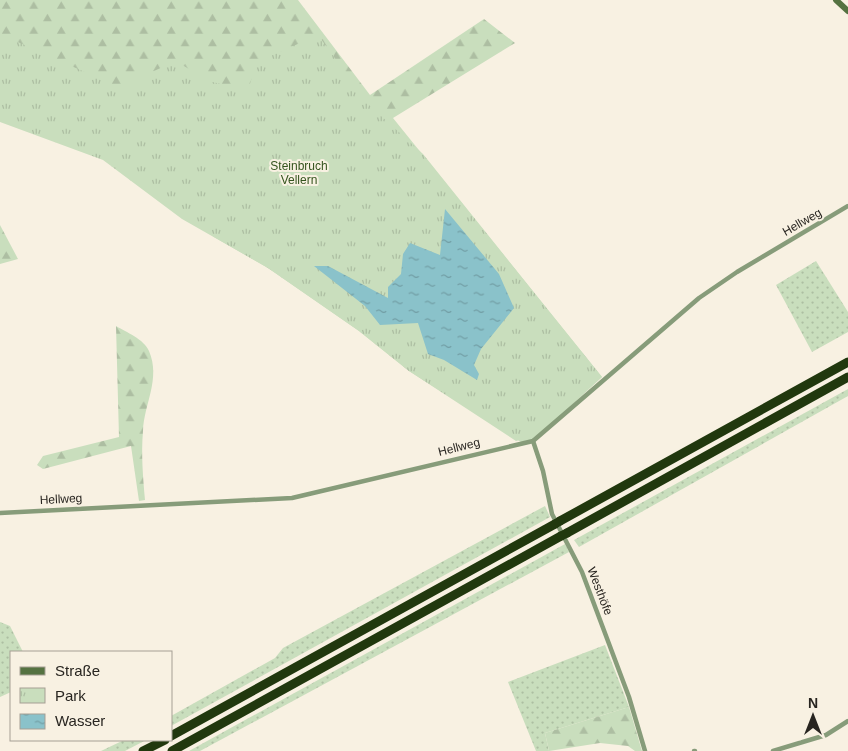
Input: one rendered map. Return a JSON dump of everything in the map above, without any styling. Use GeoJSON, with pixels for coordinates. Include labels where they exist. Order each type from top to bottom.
{"type":"FeatureCollection","features":[{"type":"Feature","properties":{"kind":"highway"},"geometry":{"type":"LineString","coordinates":[[172,735],[848,362]]}},
{"type":"Feature","properties":{"kind":"highway"},"geometry":{"type":"LineString","coordinates":[[172,751],[848,377]]}},
{"type":"Feature","properties":{"kind":"highway"},"geometry":{"type":"LineString","coordinates":[[143,751],[163,741]]}},
{"type":"Feature","properties":{"kind":"main road"},"geometry":{"type":"LineString","coordinates":[[836,0],[848,11]]}},
{"type":"Feature","properties":{"kind":"street","name":"Hellweg"},"geometry":{"type":"LineString","coordinates":[[0,512],[292,498],[533,441],[699,298],[737,272],[848,206]]}},
{"type":"Feature","properties":{"kind":"street","name":"Westhöfe"},"geometry":{"type":"LineString","coordinates":[[533,441],[543,471],[552,514],[582,572],[629,697],[646,751]]}},
{"type":"Feature","properties":{"kind":"street"},"geometry":{"type":"LineString","coordinates":[[773,751],[826,735],[848,721]]}},
{"type":"Feature","properties":{"kind":"green space","name":"Steinbruch Vellern"},"geometry":{"type":"Polygon","coordinates":[[[0,0],[298,0],[370,95],[484,19],[515,43],[393,118],[602,377],[533,441],[521,442],[409,371],[359,331],[268,268],[214,237],[89,109],[0,122],[0,0]]]}},
{"type":"Feature","properties":{"kind":"green space","name":"Steinbruch Vellern"},"geometry":{"type":"Polygon","coordinates":[[[0,34],[125,90],[134,80],[176,61],[208,81],[248,90],[257,62],[318,35],[369,105],[423,154],[602,377],[533,437],[516,441],[409,371],[359,331],[268,268],[182,219],[103,160],[0,122],[0,34]]]}},
{"type":"Feature","properties":{"kind":"green space"},"geometry":{"type":"Polygon","coordinates":[[[0,225],[18,259],[0,264],[0,225]]]}},
{"type":"Feature","properties":{"kind":"green space"},"geometry":{"type":"Polygon","coordinates":[[[816,261],[848,312],[848,332],[812,352],[776,285],[816,261]]]}},
{"type":"Feature","properties":{"kind":"green space"},"geometry":{"type":"Polygon","coordinates":[[[116,326],[143,343],[149,351],[152,361],[153,381],[144,421],[142,440],[145,500],[139,501],[131,446],[43,469],[37,465],[43,456],[119,437],[116,326]]]}},
{"type":"Feature","properties":{"kind":"green space"},"geometry":{"type":"Polygon","coordinates":[[[848,389],[848,396],[579,547],[574,540],[848,389]]]}},
{"type":"Feature","properties":{"kind":"green space"},"geometry":{"type":"Polygon","coordinates":[[[545,506],[550,517],[172,725],[172,715],[275,658],[283,648],[545,506]]]}},
{"type":"Feature","properties":{"kind":"green space"},"geometry":{"type":"Polygon","coordinates":[[[565,544],[569,552],[200,751],[189,751],[565,544]]]}},
{"type":"Feature","properties":{"kind":"green space"},"geometry":{"type":"Polygon","coordinates":[[[0,622],[10,626],[22,651],[10,651],[10,692],[0,697],[0,622]]]}},
{"type":"Feature","properties":{"kind":"green space"},"geometry":{"type":"Polygon","coordinates":[[[605,645],[629,707],[545,733],[549,751],[536,751],[508,682],[605,645]]]}},
{"type":"Feature","properties":{"kind":"green space"},"geometry":{"type":"Polygon","coordinates":[[[629,707],[642,751],[635,751],[628,746],[600,743],[549,751],[545,733],[629,707]]]}},
{"type":"Feature","properties":{"kind":"green space"},"geometry":{"type":"Polygon","coordinates":[[[122,741],[144,741],[125,751],[101,751],[122,741]]]}},
{"type":"Feature","properties":{"kind":"water"},"geometry":{"type":"Polygon","coordinates":[[[445,209],[499,274],[514,308],[481,349],[474,365],[479,374],[477,380],[444,360],[428,354],[418,323],[380,325],[365,306],[314,266],[328,266],[388,298],[388,287],[401,274],[403,254],[410,243],[440,255],[445,209]]]}}]}
